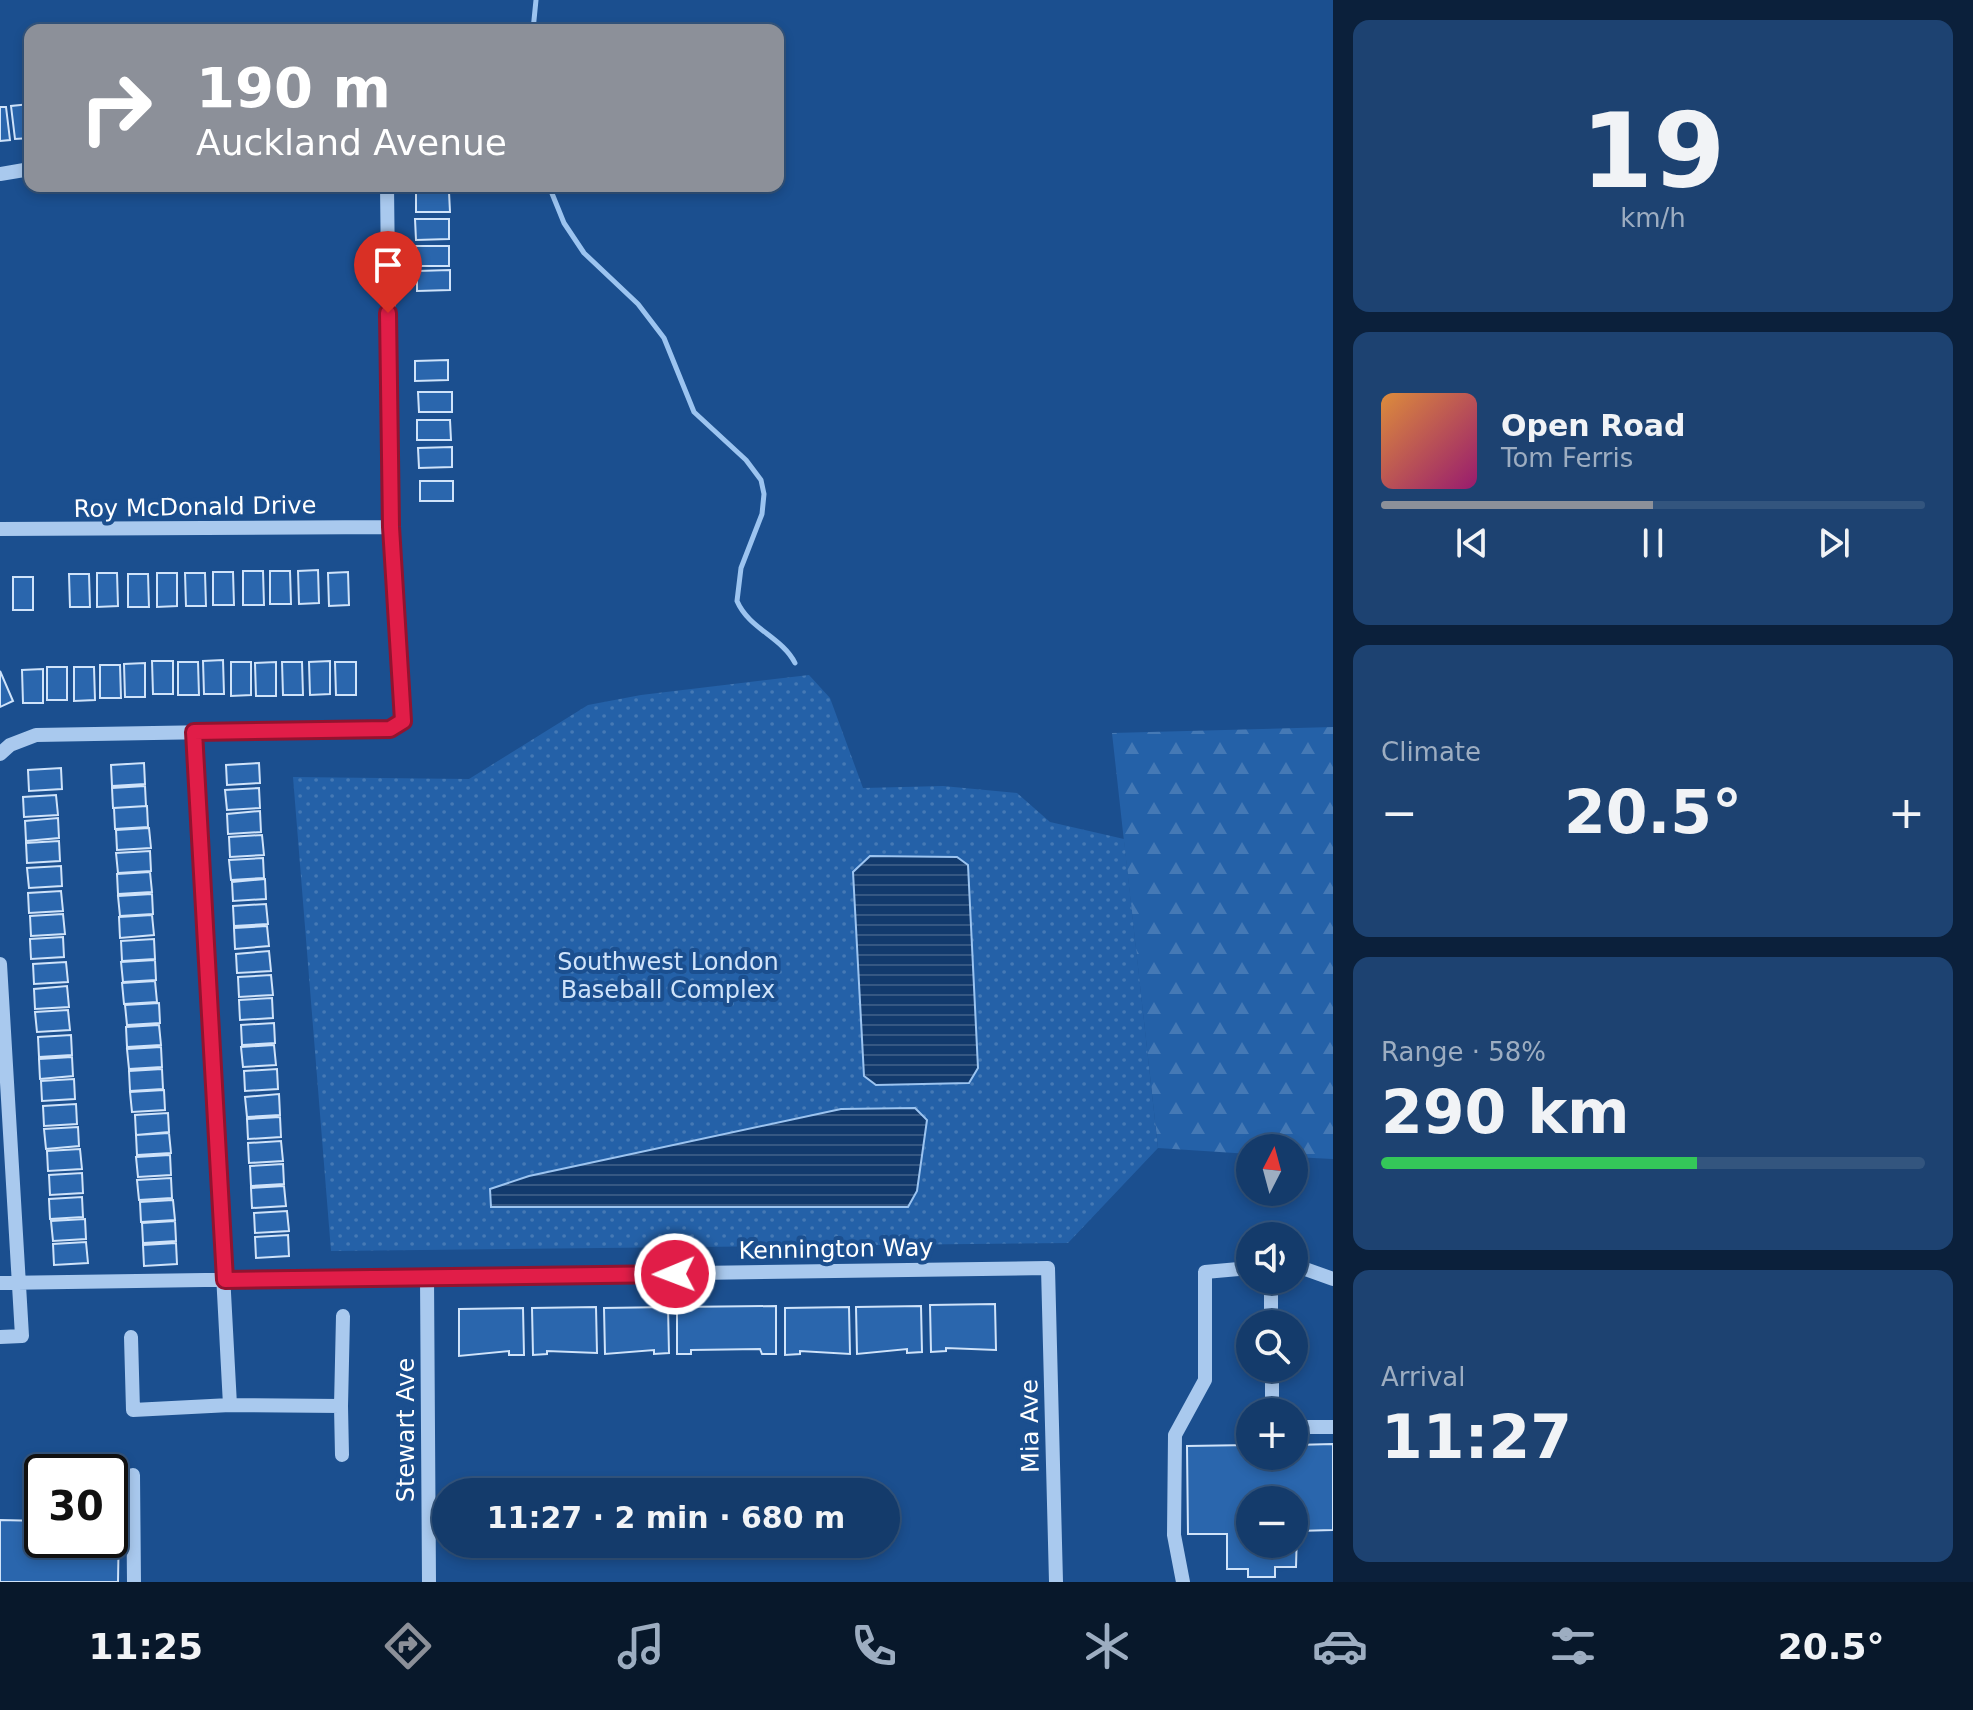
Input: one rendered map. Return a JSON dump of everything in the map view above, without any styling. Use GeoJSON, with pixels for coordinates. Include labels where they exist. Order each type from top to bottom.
{"type":"FeatureCollection","features":[{"type":"Feature","properties":{"kind":"street"},"geometry":{"type":"LineString","coordinates":[[0,174],[24,170]]}},
{"type":"Feature","properties":{"kind":"street"},"geometry":{"type":"LineString","coordinates":[[0,754],[10,745],[36,735],[390,729],[403,721],[391,527],[387,192]]}},
{"type":"Feature","properties":{"kind":"street","name":"Roy McDonald Drive"},"geometry":{"type":"LineString","coordinates":[[0,529],[391,527]]}},
{"type":"Feature","properties":{"kind":"street"},"geometry":{"type":"LineString","coordinates":[[194,732],[230,1405]]}},
{"type":"Feature","properties":{"kind":"street"},"geometry":{"type":"LineString","coordinates":[[0,964],[22,1336],[0,1337]]}},
{"type":"Feature","properties":{"kind":"street","name":"Kennington Way"},"geometry":{"type":"LineString","coordinates":[[0,1283],[1048,1268]]}},
{"type":"Feature","properties":{"kind":"street","name":"Mia Ave"},"geometry":{"type":"LineString","coordinates":[[1048,1268],[1056,1582]]}},
{"type":"Feature","properties":{"kind":"street"},"geometry":{"type":"LineString","coordinates":[[1183,1582],[1174,1535],[1175,1435],[1205,1380],[1205,1272],[1236,1269]]}},
{"type":"Feature","properties":{"kind":"street"},"geometry":{"type":"LineString","coordinates":[[1308,1270],[1333,1279]]}},
{"type":"Feature","properties":{"kind":"street","name":"Stewart Ave"},"geometry":{"type":"LineString","coordinates":[[427,1277],[429,1582]]}},
{"type":"Feature","properties":{"kind":"street"},"geometry":{"type":"LineString","coordinates":[[342,1455],[343,1316]]}},
{"type":"Feature","properties":{"kind":"street"},"geometry":{"type":"LineString","coordinates":[[131,1337],[133,1410],[230,1405],[341,1406]]}},
{"type":"Feature","properties":{"kind":"street"},"geometry":{"type":"LineString","coordinates":[[1308,1427],[1333,1427]]}},
{"type":"Feature","properties":{"kind":"street"},"geometry":{"type":"LineString","coordinates":[[133,1475],[134,1582]]}},
{"type":"Feature","properties":{"kind":"green space","name":"Southwest London Baseball Complex"},"geometry":{"type":"Polygon","coordinates":[[[809,675],[830,698],[863,788],[943,786],[1017,793],[1050,822],[1124,839],[1158,1148],[1068,1243],[331,1251],[293,777],[469,779],[588,705],[641,695],[809,675]]]}},
{"type":"Feature","properties":{"kind":"green space"},"geometry":{"type":"Polygon","coordinates":[[[1333,727],[1333,1159],[1308,1158],[1308,1134],[1236,1134],[1236,1153],[1158,1148],[1112,733],[1333,727]]]}},
{"type":"Feature","properties":{"kind":"shaded area"},"geometry":{"type":"Polygon","coordinates":[[[870,856],[957,857],[968,865],[978,1068],[969,1083],[876,1085],[864,1076],[853,872],[870,856]]]}},
{"type":"Feature","properties":{"kind":"shaded area"},"geometry":{"type":"Polygon","coordinates":[[[915,1108],[927,1120],[917,1191],[908,1207],[491,1207],[490,1189],[529,1176],[841,1109],[915,1108]]]}},
{"type":"Feature","properties":{"kind":"building"},"geometry":{"type":"Polygon","coordinates":[[[24,105],[24,138],[15,139],[11,106],[24,105]]]}},
{"type":"Feature","properties":{"kind":"building"},"geometry":{"type":"Polygon","coordinates":[[[0,107],[6,107],[10,140],[0,141],[0,107]]]}},
{"type":"Feature","properties":{"kind":"building"},"geometry":{"type":"Polygon","coordinates":[[[416,192],[449,192],[450,212],[416,212],[416,192]]]}},
{"type":"Feature","properties":{"kind":"building"},"geometry":{"type":"Polygon","coordinates":[[[415,219],[449,219],[449,239],[416,240],[415,219]]]}},
{"type":"Feature","properties":{"kind":"building"},"geometry":{"type":"Polygon","coordinates":[[[416,246],[449,246],[449,266],[416,266],[416,246]]]}},
{"type":"Feature","properties":{"kind":"building"},"geometry":{"type":"Polygon","coordinates":[[[450,270],[450,290],[417,291],[417,271],[450,270]]]}},
{"type":"Feature","properties":{"kind":"building"},"geometry":{"type":"Polygon","coordinates":[[[448,360],[448,380],[415,381],[415,361],[448,360]]]}},
{"type":"Feature","properties":{"kind":"building"},"geometry":{"type":"Polygon","coordinates":[[[418,392],[452,392],[452,412],[419,412],[418,392]]]}},
{"type":"Feature","properties":{"kind":"building"},"geometry":{"type":"Polygon","coordinates":[[[417,420],[450,420],[451,440],[417,440],[417,420]]]}},
{"type":"Feature","properties":{"kind":"building"},"geometry":{"type":"Polygon","coordinates":[[[452,447],[452,467],[419,468],[418,448],[452,447]]]}},
{"type":"Feature","properties":{"kind":"building"},"geometry":{"type":"Polygon","coordinates":[[[420,481],[453,481],[453,501],[420,501],[420,481]]]}},
{"type":"Feature","properties":{"kind":"building"},"geometry":{"type":"Polygon","coordinates":[[[318,570],[319,603],[299,604],[298,571],[318,570]]]}},
{"type":"Feature","properties":{"kind":"building"},"geometry":{"type":"Polygon","coordinates":[[[243,571],[263,571],[264,605],[243,605],[243,571]]]}},
{"type":"Feature","properties":{"kind":"building"},"geometry":{"type":"Polygon","coordinates":[[[270,571],[290,571],[291,604],[270,604],[270,571]]]}},
{"type":"Feature","properties":{"kind":"building"},"geometry":{"type":"Polygon","coordinates":[[[213,572],[233,572],[234,605],[213,605],[213,572]]]}},
{"type":"Feature","properties":{"kind":"building"},"geometry":{"type":"Polygon","coordinates":[[[348,572],[349,605],[329,606],[328,573],[348,572]]]}},
{"type":"Feature","properties":{"kind":"building"},"geometry":{"type":"Polygon","coordinates":[[[97,573],[117,573],[118,606],[97,607],[97,573]]]}},
{"type":"Feature","properties":{"kind":"building"},"geometry":{"type":"Polygon","coordinates":[[[157,573],[177,573],[177,606],[157,607],[157,573]]]}},
{"type":"Feature","properties":{"kind":"building"},"geometry":{"type":"Polygon","coordinates":[[[185,573],[205,573],[206,606],[186,606],[185,573]]]}},
{"type":"Feature","properties":{"kind":"building"},"geometry":{"type":"Polygon","coordinates":[[[69,574],[89,574],[90,607],[70,607],[69,574]]]}},
{"type":"Feature","properties":{"kind":"building"},"geometry":{"type":"Polygon","coordinates":[[[128,574],[148,574],[149,607],[128,607],[128,574]]]}},
{"type":"Feature","properties":{"kind":"building"},"geometry":{"type":"Polygon","coordinates":[[[13,577],[33,577],[33,610],[13,610],[13,577]]]}},
{"type":"Feature","properties":{"kind":"building"},"geometry":{"type":"Polygon","coordinates":[[[223,660],[224,694],[204,694],[203,661],[223,660]]]}},
{"type":"Feature","properties":{"kind":"building"},"geometry":{"type":"Polygon","coordinates":[[[152,661],[173,661],[173,694],[153,694],[152,661]]]}},
{"type":"Feature","properties":{"kind":"building"},"geometry":{"type":"Polygon","coordinates":[[[330,661],[330,694],[310,695],[309,662],[330,661]]]}},
{"type":"Feature","properties":{"kind":"building"},"geometry":{"type":"Polygon","coordinates":[[[178,662],[198,662],[199,695],[178,695],[178,662]]]}},
{"type":"Feature","properties":{"kind":"building"},"geometry":{"type":"Polygon","coordinates":[[[231,662],[251,662],[251,695],[231,696],[231,662]]]}},
{"type":"Feature","properties":{"kind":"building"},"geometry":{"type":"Polygon","coordinates":[[[276,662],[276,696],[256,696],[255,663],[276,662]]]}},
{"type":"Feature","properties":{"kind":"building"},"geometry":{"type":"Polygon","coordinates":[[[282,662],[302,662],[303,695],[283,695],[282,662]]]}},
{"type":"Feature","properties":{"kind":"building"},"geometry":{"type":"Polygon","coordinates":[[[335,662],[356,662],[356,695],[336,695],[335,662]]]}},
{"type":"Feature","properties":{"kind":"building"},"geometry":{"type":"Polygon","coordinates":[[[145,663],[145,697],[125,697],[124,664],[145,663]]]}},
{"type":"Feature","properties":{"kind":"building"},"geometry":{"type":"Polygon","coordinates":[[[100,665],[120,665],[121,698],[100,698],[100,665]]]}},
{"type":"Feature","properties":{"kind":"building"},"geometry":{"type":"Polygon","coordinates":[[[47,667],[67,667],[67,700],[47,700],[47,667]]]}},
{"type":"Feature","properties":{"kind":"building"},"geometry":{"type":"Polygon","coordinates":[[[74,667],[94,667],[95,700],[74,701],[74,667]]]}},
{"type":"Feature","properties":{"kind":"building"},"geometry":{"type":"Polygon","coordinates":[[[43,669],[43,703],[23,703],[22,670],[43,669]]]}},
{"type":"Feature","properties":{"kind":"building"},"geometry":{"type":"Polygon","coordinates":[[[0,671],[13,701],[0,707],[0,671]]]}},
{"type":"Feature","properties":{"kind":"building"},"geometry":{"type":"Polygon","coordinates":[[[144,763],[145,784],[112,786],[111,765],[144,763]]]}},
{"type":"Feature","properties":{"kind":"building"},"geometry":{"type":"Polygon","coordinates":[[[259,763],[260,783],[227,785],[226,765],[259,763]]]}},
{"type":"Feature","properties":{"kind":"building"},"geometry":{"type":"Polygon","coordinates":[[[61,768],[62,789],[29,791],[28,770],[61,768]]]}},
{"type":"Feature","properties":{"kind":"building"},"geometry":{"type":"Polygon","coordinates":[[[145,786],[146,806],[113,808],[112,788],[145,786]]]}},
{"type":"Feature","properties":{"kind":"building"},"geometry":{"type":"Polygon","coordinates":[[[259,788],[260,808],[227,810],[225,790],[259,788]]]}},
{"type":"Feature","properties":{"kind":"building"},"geometry":{"type":"Polygon","coordinates":[[[56,795],[58,815],[24,817],[23,797],[56,795]]]}},
{"type":"Feature","properties":{"kind":"building"},"geometry":{"type":"Polygon","coordinates":[[[147,806],[148,827],[115,829],[114,808],[147,806]]]}},
{"type":"Feature","properties":{"kind":"building"},"geometry":{"type":"Polygon","coordinates":[[[260,811],[261,832],[228,834],[227,814],[260,811]]]}},
{"type":"Feature","properties":{"kind":"building"},"geometry":{"type":"Polygon","coordinates":[[[58,818],[59,838],[26,841],[25,821],[58,818]]]}},
{"type":"Feature","properties":{"kind":"building"},"geometry":{"type":"Polygon","coordinates":[[[149,828],[151,848],[117,850],[116,830],[149,828]]]}},
{"type":"Feature","properties":{"kind":"building"},"geometry":{"type":"Polygon","coordinates":[[[262,835],[264,855],[230,857],[229,837],[262,835]]]}},
{"type":"Feature","properties":{"kind":"building"},"geometry":{"type":"Polygon","coordinates":[[[59,841],[60,861],[27,863],[26,843],[59,841]]]}},
{"type":"Feature","properties":{"kind":"building"},"geometry":{"type":"Polygon","coordinates":[[[150,851],[151,871],[118,873],[116,853],[150,851]]]}},
{"type":"Feature","properties":{"kind":"building"},"geometry":{"type":"Polygon","coordinates":[[[263,858],[264,878],[231,880],[229,860],[263,858]]]}},
{"type":"Feature","properties":{"kind":"building"},"geometry":{"type":"Polygon","coordinates":[[[61,866],[62,886],[29,888],[27,868],[61,866]]]}},
{"type":"Feature","properties":{"kind":"building"},"geometry":{"type":"Polygon","coordinates":[[[150,872],[152,892],[118,894],[117,874],[150,872]]]}},
{"type":"Feature","properties":{"kind":"building"},"geometry":{"type":"Polygon","coordinates":[[[265,879],[266,899],[233,901],[232,882],[265,879]]]}},
{"type":"Feature","properties":{"kind":"building"},"geometry":{"type":"Polygon","coordinates":[[[61,891],[63,911],[29,913],[28,893],[61,891]]]}},
{"type":"Feature","properties":{"kind":"building"},"geometry":{"type":"Polygon","coordinates":[[[152,894],[153,914],[120,916],[118,896],[152,894]]]}},
{"type":"Feature","properties":{"kind":"building"},"geometry":{"type":"Polygon","coordinates":[[[266,904],[268,924],[234,926],[233,906],[266,904]]]}},
{"type":"Feature","properties":{"kind":"building"},"geometry":{"type":"Polygon","coordinates":[[[63,914],[65,934],[31,936],[30,916],[63,914]]]}},
{"type":"Feature","properties":{"kind":"building"},"geometry":{"type":"Polygon","coordinates":[[[152,915],[154,935],[120,938],[119,917],[152,915]]]}},
{"type":"Feature","properties":{"kind":"building"},"geometry":{"type":"Polygon","coordinates":[[[267,926],[269,946],[235,949],[234,928],[267,926]]]}},
{"type":"Feature","properties":{"kind":"building"},"geometry":{"type":"Polygon","coordinates":[[[63,937],[64,957],[31,959],[30,939],[63,937]]]}},
{"type":"Feature","properties":{"kind":"building"},"geometry":{"type":"Polygon","coordinates":[[[154,939],[155,959],[122,961],[121,941],[154,939]]]}},
{"type":"Feature","properties":{"kind":"building"},"geometry":{"type":"Polygon","coordinates":[[[269,951],[271,971],[237,973],[236,954],[269,951]]]}},
{"type":"Feature","properties":{"kind":"building"},"geometry":{"type":"Polygon","coordinates":[[[155,960],[156,980],[123,982],[121,962],[155,960]]]}},
{"type":"Feature","properties":{"kind":"building"},"geometry":{"type":"Polygon","coordinates":[[[66,962],[68,982],[34,984],[33,964],[66,962]]]}},
{"type":"Feature","properties":{"kind":"building"},"geometry":{"type":"Polygon","coordinates":[[[271,975],[273,995],[239,997],[238,977],[271,975]]]}},
{"type":"Feature","properties":{"kind":"building"},"geometry":{"type":"Polygon","coordinates":[[[155,981],[157,1002],[124,1004],[122,983],[155,981]]]}},
{"type":"Feature","properties":{"kind":"building"},"geometry":{"type":"Polygon","coordinates":[[[67,986],[69,1007],[35,1009],[34,989],[67,986]]]}},
{"type":"Feature","properties":{"kind":"building"},"geometry":{"type":"Polygon","coordinates":[[[272,998],[273,1018],[240,1020],[239,1000],[272,998]]]}},
{"type":"Feature","properties":{"kind":"building"},"geometry":{"type":"Polygon","coordinates":[[[159,1003],[160,1023],[127,1025],[125,1005],[159,1003]]]}},
{"type":"Feature","properties":{"kind":"building"},"geometry":{"type":"Polygon","coordinates":[[[68,1010],[70,1030],[37,1032],[35,1012],[68,1010]]]}},
{"type":"Feature","properties":{"kind":"building"},"geometry":{"type":"Polygon","coordinates":[[[274,1023],[275,1043],[242,1045],[241,1025],[274,1023]]]}},
{"type":"Feature","properties":{"kind":"building"},"geometry":{"type":"Polygon","coordinates":[[[159,1025],[161,1045],[127,1047],[126,1027],[159,1025]]]}},
{"type":"Feature","properties":{"kind":"building"},"geometry":{"type":"Polygon","coordinates":[[[71,1035],[72,1055],[39,1057],[38,1037],[71,1035]]]}},
{"type":"Feature","properties":{"kind":"building"},"geometry":{"type":"Polygon","coordinates":[[[274,1045],[276,1065],[243,1067],[241,1047],[274,1045]]]}},
{"type":"Feature","properties":{"kind":"building"},"geometry":{"type":"Polygon","coordinates":[[[161,1047],[162,1067],[129,1069],[127,1049],[161,1047]]]}},
{"type":"Feature","properties":{"kind":"building"},"geometry":{"type":"Polygon","coordinates":[[[72,1057],[73,1076],[40,1079],[39,1059],[72,1057]]]}},
{"type":"Feature","properties":{"kind":"building"},"geometry":{"type":"Polygon","coordinates":[[[162,1069],[163,1089],[130,1091],[129,1071],[162,1069]]]}},
{"type":"Feature","properties":{"kind":"building"},"geometry":{"type":"Polygon","coordinates":[[[277,1069],[278,1089],[245,1091],[244,1071],[277,1069]]]}},
{"type":"Feature","properties":{"kind":"building"},"geometry":{"type":"Polygon","coordinates":[[[74,1079],[75,1099],[42,1101],[41,1081],[74,1079]]]}},
{"type":"Feature","properties":{"kind":"building"},"geometry":{"type":"Polygon","coordinates":[[[164,1090],[165,1110],[132,1112],[130,1092],[164,1090]]]}},
{"type":"Feature","properties":{"kind":"building"},"geometry":{"type":"Polygon","coordinates":[[[279,1094],[280,1115],[247,1117],[245,1097],[279,1094]]]}},
{"type":"Feature","properties":{"kind":"building"},"geometry":{"type":"Polygon","coordinates":[[[76,1104],[77,1124],[44,1126],[43,1106],[76,1104]]]}},
{"type":"Feature","properties":{"kind":"building"},"geometry":{"type":"Polygon","coordinates":[[[168,1113],[169,1132],[136,1135],[135,1115],[168,1113]]]}},
{"type":"Feature","properties":{"kind":"building"},"geometry":{"type":"Polygon","coordinates":[[[280,1117],[281,1137],[248,1139],[247,1119],[280,1117]]]}},
{"type":"Feature","properties":{"kind":"building"},"geometry":{"type":"Polygon","coordinates":[[[78,1127],[79,1146],[46,1149],[44,1129],[78,1127]]]}},
{"type":"Feature","properties":{"kind":"building"},"geometry":{"type":"Polygon","coordinates":[[[169,1133],[171,1153],[137,1155],[136,1135],[169,1133]]]}},
{"type":"Feature","properties":{"kind":"building"},"geometry":{"type":"Polygon","coordinates":[[[281,1141],[283,1161],[249,1163],[248,1143],[281,1141]]]}},
{"type":"Feature","properties":{"kind":"building"},"geometry":{"type":"Polygon","coordinates":[[[80,1149],[82,1169],[48,1171],[47,1151],[80,1149]]]}},
{"type":"Feature","properties":{"kind":"building"},"geometry":{"type":"Polygon","coordinates":[[[170,1155],[171,1175],[138,1177],[136,1157],[170,1155]]]}},
{"type":"Feature","properties":{"kind":"building"},"geometry":{"type":"Polygon","coordinates":[[[283,1164],[284,1184],[251,1186],[250,1166],[283,1164]]]}},
{"type":"Feature","properties":{"kind":"building"},"geometry":{"type":"Polygon","coordinates":[[[82,1173],[83,1193],[50,1195],[49,1175],[82,1173]]]}},
{"type":"Feature","properties":{"kind":"building"},"geometry":{"type":"Polygon","coordinates":[[[171,1178],[172,1198],[139,1200],[137,1180],[171,1178]]]}},
{"type":"Feature","properties":{"kind":"building"},"geometry":{"type":"Polygon","coordinates":[[[284,1186],[286,1206],[252,1208],[251,1188],[284,1186]]]}},
{"type":"Feature","properties":{"kind":"building"},"geometry":{"type":"Polygon","coordinates":[[[82,1197],[83,1217],[50,1219],[49,1199],[82,1197]]]}},
{"type":"Feature","properties":{"kind":"building"},"geometry":{"type":"Polygon","coordinates":[[[173,1200],[175,1220],[141,1222],[140,1202],[173,1200]]]}},
{"type":"Feature","properties":{"kind":"building"},"geometry":{"type":"Polygon","coordinates":[[[287,1211],[289,1231],[255,1233],[254,1213],[287,1211]]]}},
{"type":"Feature","properties":{"kind":"building"},"geometry":{"type":"Polygon","coordinates":[[[85,1219],[86,1239],[53,1241],[51,1221],[85,1219]]]}},
{"type":"Feature","properties":{"kind":"building"},"geometry":{"type":"Polygon","coordinates":[[[175,1221],[176,1241],[143,1243],[142,1223],[175,1221]]]}},
{"type":"Feature","properties":{"kind":"building"},"geometry":{"type":"Polygon","coordinates":[[[288,1235],[289,1256],[256,1258],[255,1237],[288,1235]]]}},
{"type":"Feature","properties":{"kind":"building"},"geometry":{"type":"Polygon","coordinates":[[[86,1242],[88,1263],[54,1265],[53,1244],[86,1242]]]}},
{"type":"Feature","properties":{"kind":"building"},"geometry":{"type":"Polygon","coordinates":[[[176,1243],[177,1264],[144,1266],[143,1245],[176,1243]]]}},
{"type":"Feature","properties":{"kind":"building"},"geometry":{"type":"Polygon","coordinates":[[[995,1304],[996,1350],[946,1348],[946,1351],[931,1352],[930,1305],[995,1304]]]}},
{"type":"Feature","properties":{"kind":"building"},"geometry":{"type":"Polygon","coordinates":[[[776,1306],[776,1354],[762,1354],[760,1349],[691,1350],[691,1354],[677,1354],[677,1307],[776,1306]]]}},
{"type":"Feature","properties":{"kind":"building"},"geometry":{"type":"Polygon","coordinates":[[[921,1306],[922,1352],[907,1353],[907,1349],[857,1354],[856,1307],[921,1306]]]}},
{"type":"Feature","properties":{"kind":"building"},"geometry":{"type":"Polygon","coordinates":[[[596,1307],[597,1353],[547,1351],[547,1354],[533,1355],[532,1308],[596,1307]]]}},
{"type":"Feature","properties":{"kind":"building"},"geometry":{"type":"Polygon","coordinates":[[[668,1307],[669,1353],[654,1354],[654,1350],[605,1354],[604,1308],[668,1307]]]}},
{"type":"Feature","properties":{"kind":"building"},"geometry":{"type":"Polygon","coordinates":[[[849,1307],[850,1354],[800,1351],[800,1354],[785,1355],[785,1308],[849,1307]]]}},
{"type":"Feature","properties":{"kind":"building"},"geometry":{"type":"Polygon","coordinates":[[[523,1308],[524,1355],[509,1355],[509,1351],[459,1356],[459,1309],[523,1308]]]}},
{"type":"Feature","properties":{"kind":"building"},"geometry":{"type":"Polygon","coordinates":[[[1333,1444],[1333,1530],[1308,1531],[1308,1486],[1236,1486],[1236,1558],[1296,1558],[1296,1567],[1275,1567],[1275,1577],[1248,1577],[1248,1569],[1227,1569],[1227,1534],[1188,1534],[1187,1446],[1236,1445],[1236,1470],[1308,1470],[1308,1445],[1333,1444]]]}},
{"type":"Feature","properties":{"kind":"building"},"geometry":{"type":"Polygon","coordinates":[[[0,1520],[24,1521],[24,1558],[118,1558],[118,1582],[0,1582],[0,1520]]]}},
{"type":"Feature","properties":{"kind":"waterway"},"geometry":{"type":"LineString","coordinates":[[534,24],[536,0]]}},
{"type":"Feature","properties":{"kind":"waterway"},"geometry":{"type":"LineString","coordinates":[[551,192],[564,223],[584,253],[638,304],[664,338],[694,412],[746,460],[761,480],[764,494],[762,514],[741,568],[737,601],[749,619],[782,646],[795,663]]}},
{"type":"Feature","properties":{"kind":"route"},"geometry":{"type":"LineString","coordinates":[[388,313],[391,527],[403,721],[390,729],[194,732],[225,1280],[675,1274]]}}]}
